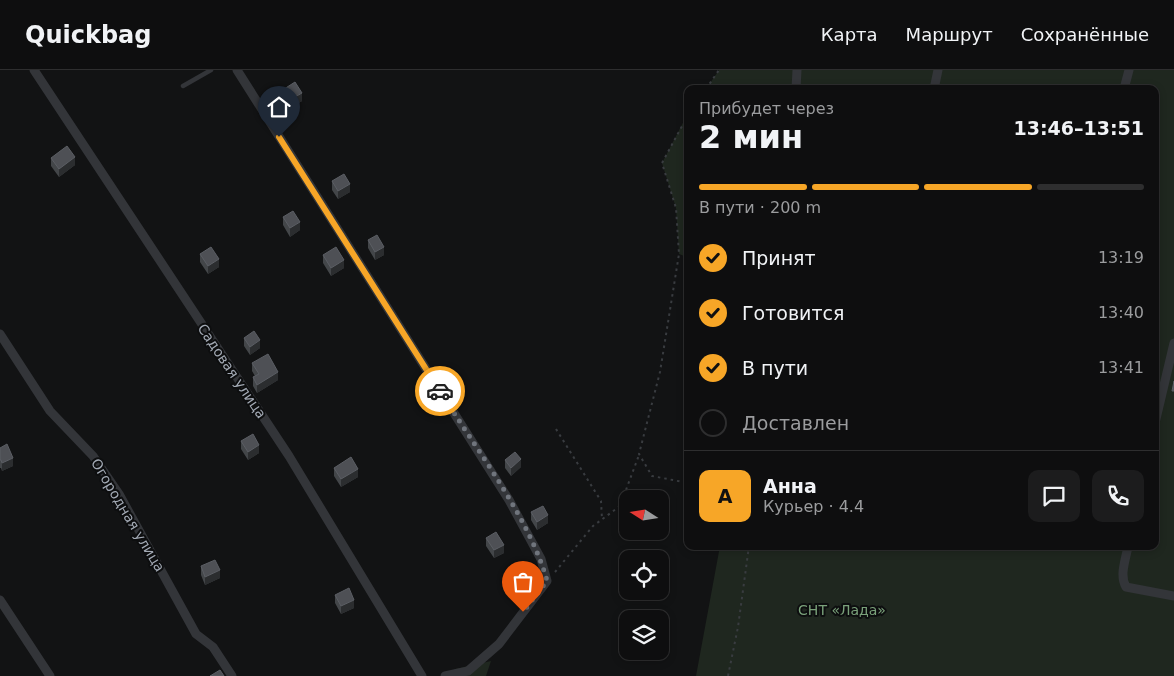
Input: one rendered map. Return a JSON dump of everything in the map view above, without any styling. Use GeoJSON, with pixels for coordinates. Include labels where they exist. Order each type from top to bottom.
{"type":"FeatureCollection","features":[{"type":"Feature","properties":{"kind":"street","name":"Садовая улица"},"geometry":{"type":"LineString","coordinates":[[34,70],[289,456],[422,676]]}},
{"type":"Feature","properties":{"kind":"street"},"geometry":{"type":"LineString","coordinates":[[237,70],[509,500],[541,559],[547,581],[499,644],[468,670],[445,676]]}},
{"type":"Feature","properties":{"kind":"street"},"geometry":{"type":"LineString","coordinates":[[796,85],[797,70]]}},
{"type":"Feature","properties":{"kind":"street"},"geometry":{"type":"LineString","coordinates":[[935,85],[938,70]]}},
{"type":"Feature","properties":{"kind":"street"},"geometry":{"type":"LineString","coordinates":[[1125,85],[1129,70]]}},
{"type":"Feature","properties":{"kind":"street","name":"Огородная улица"},"geometry":{"type":"LineString","coordinates":[[0,334],[50,410],[93,456],[114,487],[196,634],[213,647],[232,676]]}},
{"type":"Feature","properties":{"kind":"street"},"geometry":{"type":"LineString","coordinates":[[1159,406],[1174,343]]}},
{"type":"Feature","properties":{"kind":"street"},"geometry":{"type":"LineString","coordinates":[[1127,550],[1123,571],[1123,582],[1126,587],[1174,596]]}},
{"type":"Feature","properties":{"kind":"street"},"geometry":{"type":"LineString","coordinates":[[0,600],[50,676]]}},
{"type":"Feature","properties":{"kind":"lane"},"geometry":{"type":"LineString","coordinates":[[183,86],[211,70]]}},
{"type":"Feature","properties":{"kind":"path"},"geometry":{"type":"LineString","coordinates":[[709,85],[719,70]]}},
{"type":"Feature","properties":{"kind":"path"},"geometry":{"type":"LineString","coordinates":[[547,581],[593,526],[620,506],[639,454],[660,372],[679,254],[676,208],[662,163],[684,122]]}},
{"type":"Feature","properties":{"kind":"path"},"geometry":{"type":"LineString","coordinates":[[556,429],[601,501],[602,519]]}},
{"type":"Feature","properties":{"kind":"path"},"geometry":{"type":"LineString","coordinates":[[639,454],[652,476],[684,482]]}},
{"type":"Feature","properties":{"kind":"path"},"geometry":{"type":"LineString","coordinates":[[728,676],[738,627],[749,550]]}},
{"type":"Feature","properties":{"kind":"green space","name":"СНТ «Лада»"},"geometry":{"type":"Polygon","coordinates":[[[719,70],[1174,70],[1174,676],[696,676],[719,550],[1159,550],[1159,85],[709,85],[719,70]]]}},
{"type":"Feature","properties":{"kind":"green space"},"geometry":{"type":"Polygon","coordinates":[[[684,121],[684,256],[679,254],[676,208],[662,163],[684,121]]]}},
{"type":"Feature","properties":{"kind":"green space"},"geometry":{"type":"Polygon","coordinates":[[[491,661],[486,676],[444,676],[455,669],[491,661]]]}},
{"type":"Feature","properties":{"kind":"building"},"geometry":{"type":"Polygon","coordinates":[[[295,82],[302,93],[288,101],[281,91],[295,82]]]}},
{"type":"Feature","properties":{"kind":"building"},"geometry":{"type":"Polygon","coordinates":[[[67,146],[75,157],[59,169],[51,158],[67,146]]]}},
{"type":"Feature","properties":{"kind":"building"},"geometry":{"type":"Polygon","coordinates":[[[344,174],[350,184],[338,191],[332,181],[344,174]]]}},
{"type":"Feature","properties":{"kind":"building"},"geometry":{"type":"Polygon","coordinates":[[[293,211],[300,222],[290,228],[283,217],[293,211]]]}},
{"type":"Feature","properties":{"kind":"building"},"geometry":{"type":"Polygon","coordinates":[[[377,235],[384,247],[375,252],[368,240],[377,235]]]}},
{"type":"Feature","properties":{"kind":"building"},"geometry":{"type":"Polygon","coordinates":[[[211,247],[219,259],[208,266],[200,254],[211,247]]]}},
{"type":"Feature","properties":{"kind":"building"},"geometry":{"type":"Polygon","coordinates":[[[336,247],[344,260],[331,268],[323,255],[336,247]]]}},
{"type":"Feature","properties":{"kind":"building"},"geometry":{"type":"Polygon","coordinates":[[[254,331],[260,340],[250,347],[244,338],[254,331]]]}},
{"type":"Feature","properties":{"kind":"building"},"geometry":{"type":"Polygon","coordinates":[[[268,354],[278,372],[257,385],[253,377],[259,374],[252,363],[268,354]]]}},
{"type":"Feature","properties":{"kind":"building"},"geometry":{"type":"Polygon","coordinates":[[[253,434],[259,445],[248,452],[241,441],[253,434]]]}},
{"type":"Feature","properties":{"kind":"building"},"geometry":{"type":"Polygon","coordinates":[[[7,444],[13,458],[2,463],[0,460],[0,448],[7,444]]]}},
{"type":"Feature","properties":{"kind":"building"},"geometry":{"type":"Polygon","coordinates":[[[515,452],[521,459],[511,468],[505,460],[515,452]]]}},
{"type":"Feature","properties":{"kind":"building"},"geometry":{"type":"Polygon","coordinates":[[[351,457],[358,469],[341,479],[334,468],[351,457]]]}},
{"type":"Feature","properties":{"kind":"building"},"geometry":{"type":"Polygon","coordinates":[[[543,506],[548,515],[537,522],[531,512],[543,506]]]}},
{"type":"Feature","properties":{"kind":"building"},"geometry":{"type":"Polygon","coordinates":[[[496,532],[504,545],[494,550],[486,538],[496,532]]]}},
{"type":"Feature","properties":{"kind":"building"},"geometry":{"type":"Polygon","coordinates":[[[215,560],[220,570],[205,577],[201,566],[215,560]]]}},
{"type":"Feature","properties":{"kind":"building"},"geometry":{"type":"Polygon","coordinates":[[[349,588],[354,600],[341,606],[335,595],[349,588]]]}},
{"type":"Feature","properties":{"kind":"building"},"geometry":{"type":"Polygon","coordinates":[[[220,670],[224,676],[210,676],[220,670]]]}},
{"type":"Feature","properties":{"kind":"way so far"},"geometry":{"type":"LineString","coordinates":[[440,391],[509,500],[541,559],[547,581],[523,612]]}},
{"type":"Feature","properties":{"kind":"route"},"geometry":{"type":"LineString","coordinates":[[279,137],[440,391]]}}]}
